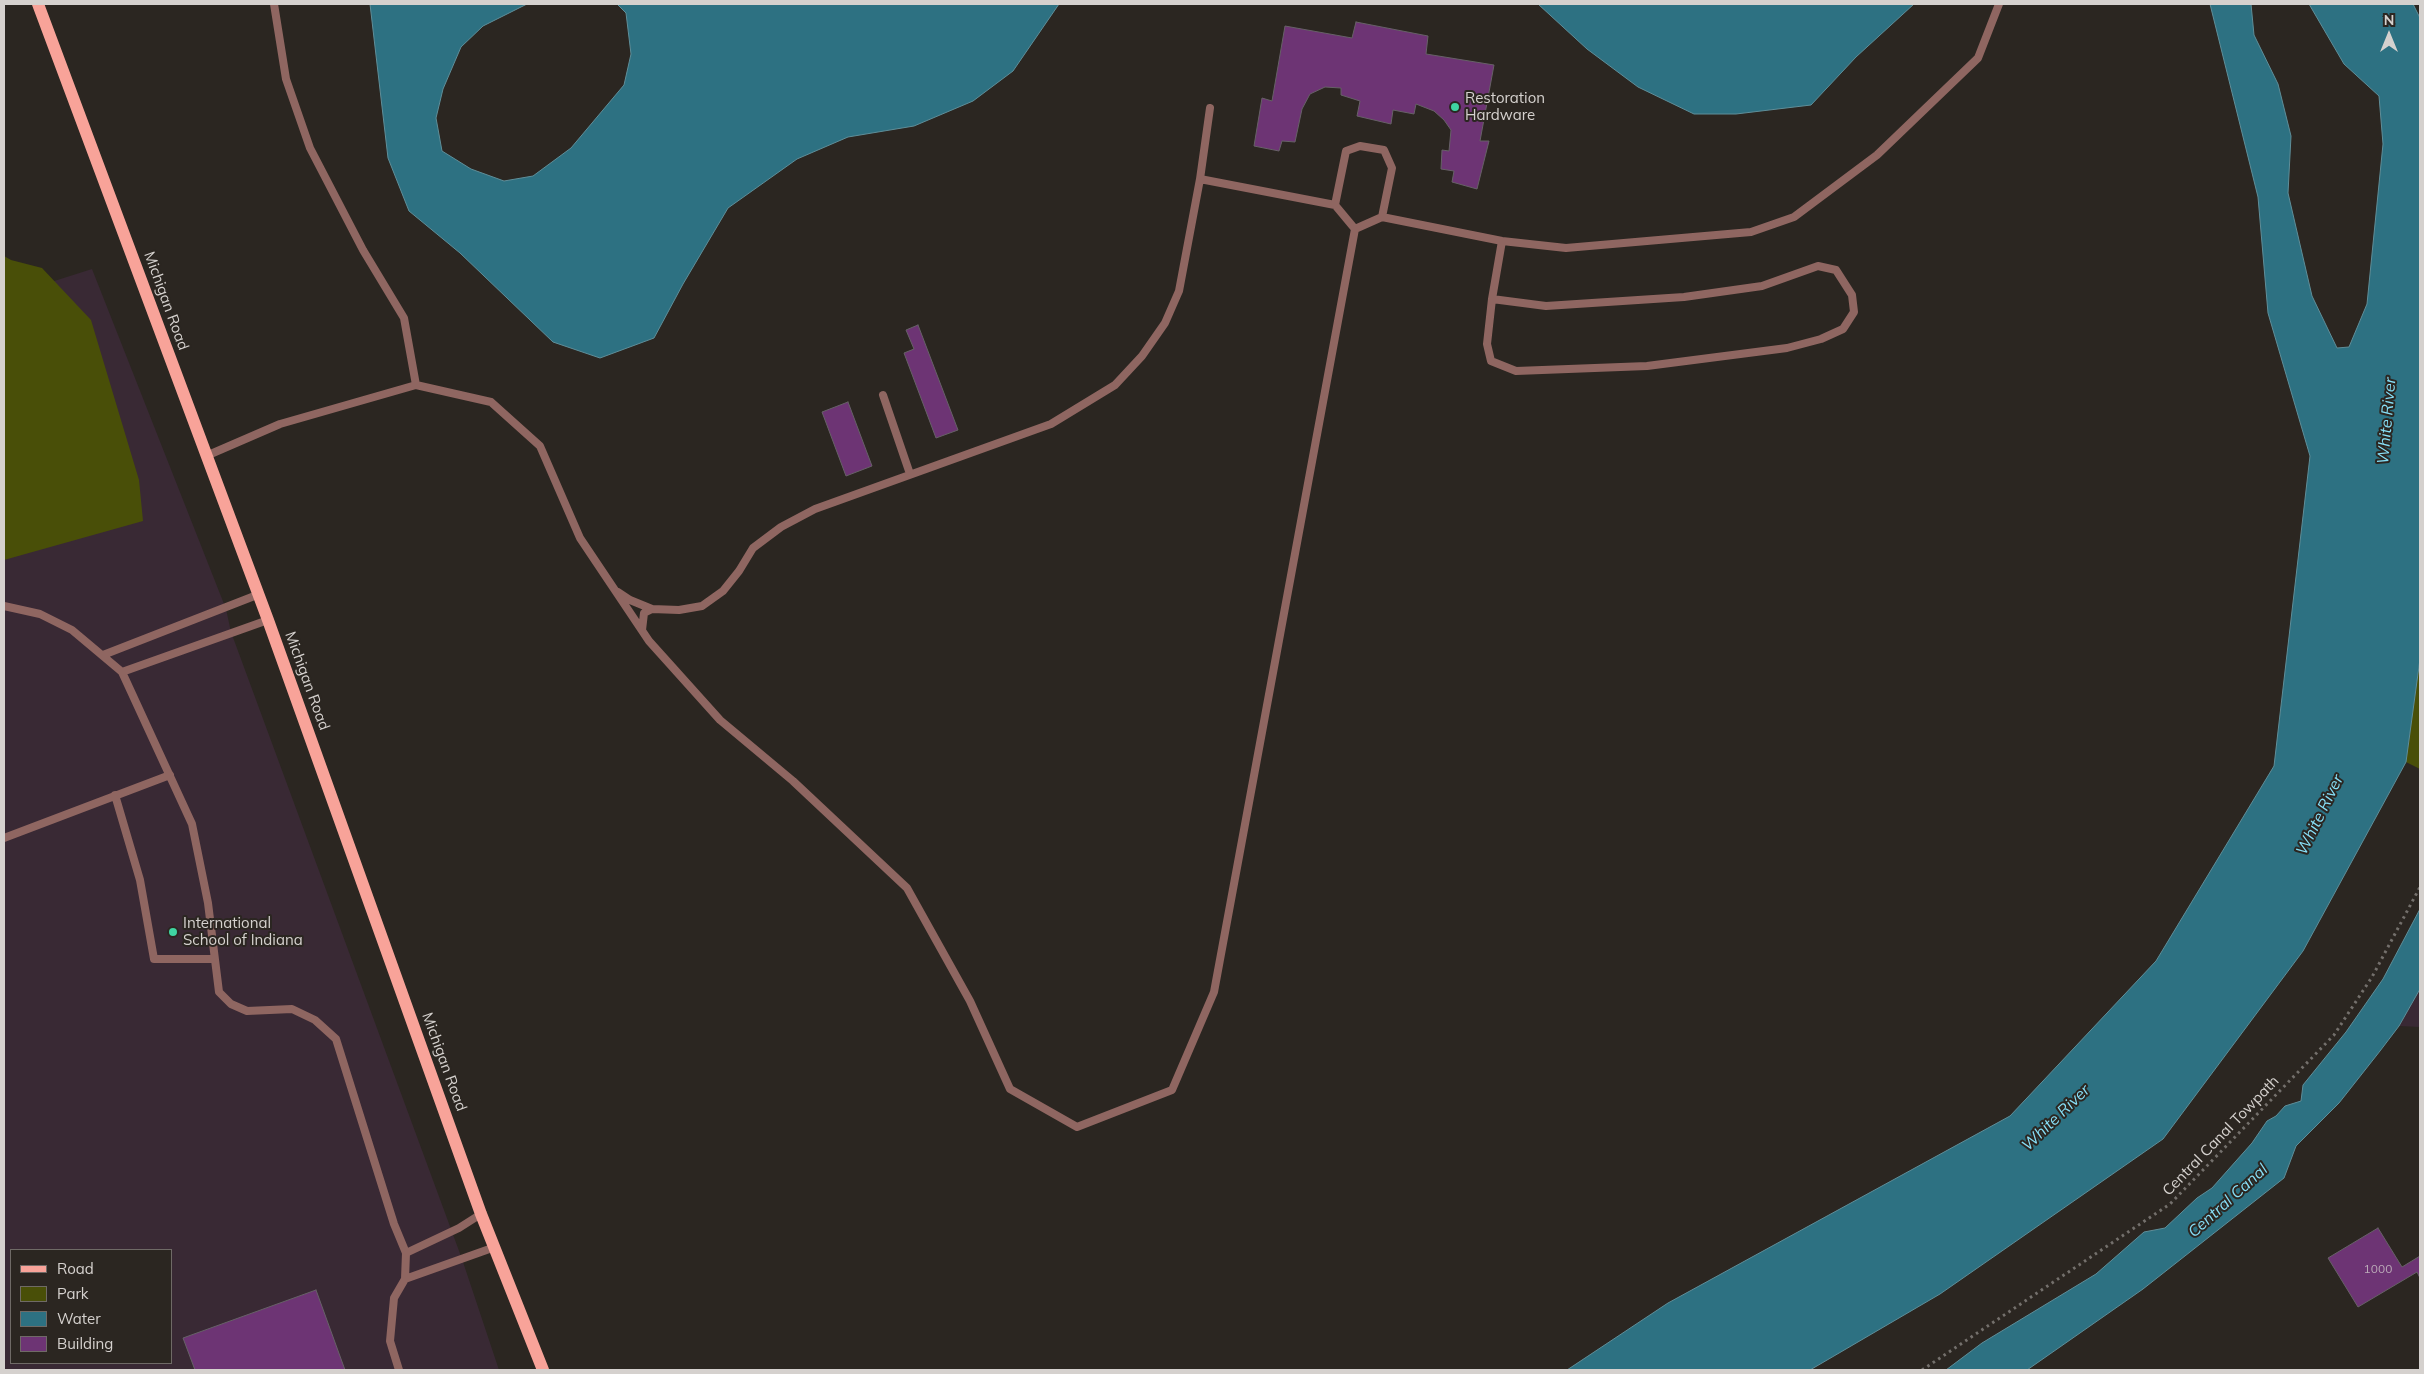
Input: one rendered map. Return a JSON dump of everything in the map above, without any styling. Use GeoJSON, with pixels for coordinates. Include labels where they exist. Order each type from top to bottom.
{"type":"FeatureCollection","features":[{"type":"Feature","properties":{"kind":"main road","name":"Michigan Road"},"geometry":{"type":"LineString","coordinates":[[38,4],[257,596],[268,620],[481,1214],[543,1370]]}},
{"type":"Feature","properties":{"kind":"lane"},"geometry":{"type":"LineString","coordinates":[[274,4],[286,79],[310,148],[363,250],[404,318],[416,384]]}},
{"type":"Feature","properties":{"kind":"lane"},"geometry":{"type":"LineString","coordinates":[[1355,228],[1382,217],[1502,241],[1566,248],[1751,232],[1794,217],[1877,155],[1978,58],[1999,4]]}},
{"type":"Feature","properties":{"kind":"lane"},"geometry":{"type":"LineString","coordinates":[[615,590],[630,600],[652,609],[680,610],[702,606],[723,591],[740,571],[753,548],[781,527],[814,509],[1051,424],[1115,385],[1142,356],[1165,323],[1179,291],[1200,179],[1210,108]]}},
{"type":"Feature","properties":{"kind":"lane"},"geometry":{"type":"LineString","coordinates":[[1335,205],[1346,151],[1360,146],[1384,150],[1392,168],[1382,217]]}},
{"type":"Feature","properties":{"kind":"lane"},"geometry":{"type":"LineString","coordinates":[[1200,179],[1335,205],[1355,228]]}},
{"type":"Feature","properties":{"kind":"lane"},"geometry":{"type":"LineString","coordinates":[[206,456],[280,424],[416,384],[491,402],[540,446],[580,538],[650,641],[720,720],[793,781],[907,888],[970,1001],[1010,1089],[1077,1127],[1172,1090],[1214,992],[1355,228]]}},
{"type":"Feature","properties":{"kind":"lane"},"geometry":{"type":"LineString","coordinates":[[1492,299],[1546,306],[1684,297],[1762,286],[1818,266],[1836,270],[1852,295],[1854,312],[1843,328],[1821,338],[1787,348],[1647,366],[1516,371],[1491,361],[1487,344],[1492,299],[1502,241]]}},
{"type":"Feature","properties":{"kind":"lane"},"geometry":{"type":"LineString","coordinates":[[883,396],[910,474]]}},
{"type":"Feature","properties":{"kind":"lane"},"geometry":{"type":"LineString","coordinates":[[103,655],[257,596]]}},
{"type":"Feature","properties":{"kind":"lane"},"geometry":{"type":"LineString","coordinates":[[4,606],[40,614],[64,626],[103,655],[122,672],[192,824],[208,903],[219,992],[231,1004],[247,1011],[292,1009],[314,1020],[336,1039],[394,1224],[406,1253],[404,1279],[394,1298],[390,1340],[399,1370]]}},
{"type":"Feature","properties":{"kind":"lane"},"geometry":{"type":"LineString","coordinates":[[642,630],[644,612],[652,609]]}},
{"type":"Feature","properties":{"kind":"lane"},"geometry":{"type":"LineString","coordinates":[[122,672],[268,620]]}},
{"type":"Feature","properties":{"kind":"lane"},"geometry":{"type":"LineString","coordinates":[[4,838],[170,775]]}},
{"type":"Feature","properties":{"kind":"lane"},"geometry":{"type":"LineString","coordinates":[[115,796],[140,880],[154,960],[214,959]]}},
{"type":"Feature","properties":{"kind":"lane"},"geometry":{"type":"LineString","coordinates":[[406,1253],[459,1228],[481,1214]]}},
{"type":"Feature","properties":{"kind":"lane"},"geometry":{"type":"LineString","coordinates":[[404,1279],[494,1247]]}},
{"type":"Feature","properties":{"kind":"path","name":"Central Canal Towpath"},"geometry":{"type":"LineString","coordinates":[[1922,1370],[2170,1204],[2334,1035],[2372,978],[2420,887]]}},
{"type":"Feature","properties":{"kind":"shaded area","name":"International School of Indiana"},"geometry":{"type":"Polygon","coordinates":[[[92,269],[226,609],[231,632],[462,1259],[499,1370],[4,1370],[4,297],[92,269]]]}},
{"type":"Feature","properties":{"kind":"shaded area"},"geometry":{"type":"Polygon","coordinates":[[[2420,989],[2420,1027],[2399,1026],[2420,989]]]}},
{"type":"Feature","properties":{"kind":"green space"},"geometry":{"type":"Polygon","coordinates":[[[4,256],[11,260],[42,268],[91,320],[139,480],[143,521],[4,560],[4,256]]]}},
{"type":"Feature","properties":{"kind":"green space"},"geometry":{"type":"Polygon","coordinates":[[[2420,659],[2420,769],[2406,762],[2420,659]]]}},
{"type":"Feature","properties":{"kind":"water"},"geometry":{"type":"Polygon","coordinates":[[[370,4],[527,4],[483,26],[461,47],[443,89],[436,118],[442,151],[471,169],[504,181],[533,176],[571,148],[624,85],[631,54],[626,13],[617,4],[1059,4],[1013,71],[973,101],[914,126],[848,137],[797,159],[728,208],[683,284],[654,338],[600,358],[553,342],[460,253],[409,211],[388,158],[370,4]]]}},
{"type":"Feature","properties":{"kind":"water"},"geometry":{"type":"Polygon","coordinates":[[[1538,4],[1914,4],[1856,57],[1811,105],[1736,114],[1694,114],[1638,87],[1587,49],[1538,4]]]}},
{"type":"Feature","properties":{"kind":"water","name":"White River"},"geometry":{"type":"Polygon","coordinates":[[[2210,4],[2251,4],[2254,35],[2278,84],[2291,136],[2288,193],[2312,296],[2337,348],[2349,347],[2367,304],[2383,144],[2379,96],[2344,64],[2309,4],[2413,4],[2420,18],[2420,659],[2406,762],[2303,951],[2163,1139],[1940,1294],[1810,1370],[1567,1370],[1668,1303],[2010,1116],[2156,961],[2274,766],[2310,456],[2268,313],[2258,197],[2210,4]]]}},
{"type":"Feature","properties":{"kind":"water","name":"Central Canal"},"geometry":{"type":"Polygon","coordinates":[[[2420,909],[2420,989],[2399,1026],[2339,1103],[2296,1146],[2284,1178],[2143,1289],[2027,1370],[1946,1370],[1982,1343],[2096,1274],[2144,1232],[2165,1228],[2197,1198],[2212,1188],[2252,1143],[2267,1121],[2276,1116],[2285,1106],[2301,1101],[2303,1085],[2346,1032],[2383,979],[2420,909]]]}},
{"type":"Feature","properties":{"kind":"building","name":"Restoration Hardware"},"geometry":{"type":"Polygon","coordinates":[[[1356,22],[1428,36],[1426,54],[1494,65],[1480,141],[1489,141],[1477,189],[1452,182],[1454,171],[1441,169],[1442,150],[1449,151],[1451,130],[1434,111],[1416,104],[1414,114],[1393,110],[1391,124],[1357,116],[1360,101],[1341,95],[1341,88],[1325,87],[1310,94],[1302,109],[1295,142],[1282,141],[1279,151],[1254,146],[1262,98],[1272,101],[1285,26],[1352,38],[1356,22]]]}},
{"type":"Feature","properties":{"kind":"building"},"geometry":{"type":"Polygon","coordinates":[[[918,325],[958,430],[936,438],[904,353],[914,349],[906,330],[918,325]]]}},
{"type":"Feature","properties":{"kind":"building"},"geometry":{"type":"Polygon","coordinates":[[[848,402],[872,466],[846,476],[822,412],[848,402]]]}},
{"type":"Feature","properties":{"kind":"building"},"geometry":{"type":"Polygon","coordinates":[[[2378,1228],[2402,1267],[2420,1256],[2420,1278],[2417,1272],[2358,1307],[2328,1258],[2378,1228]]]}},
{"type":"Feature","properties":{"kind":"building"},"geometry":{"type":"Polygon","coordinates":[[[316,1290],[345,1370],[195,1370],[183,1338],[316,1290]]]}},
{"type":"Feature","properties":{"kind":"place","name":"Restoration Hardware"},"geometry":{"type":"Point","coordinates":[1455,107]}},
{"type":"Feature","properties":{"kind":"place","name":"International School of Indiana"},"geometry":{"type":"Point","coordinates":[173,932]}}]}
